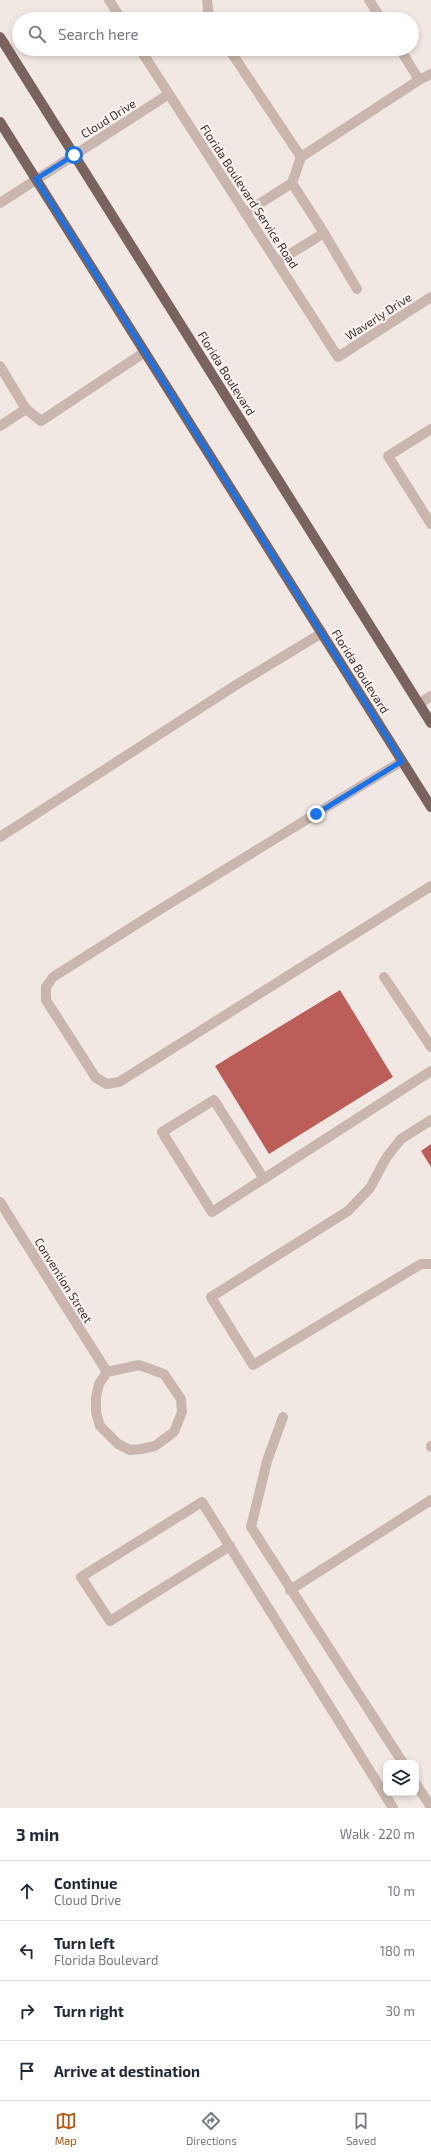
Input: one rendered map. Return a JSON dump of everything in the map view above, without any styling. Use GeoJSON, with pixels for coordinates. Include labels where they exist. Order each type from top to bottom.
{"type":"FeatureCollection","features":[{"type":"Feature","properties":{"kind":"main road","name":"Florida Boulevard"},"geometry":{"type":"LineString","coordinates":[[0,37],[431,723]]}},
{"type":"Feature","properties":{"kind":"main road","name":"Florida Boulevard"},"geometry":{"type":"LineString","coordinates":[[0,122],[431,807]]}},
{"type":"Feature","properties":{"kind":"street"},"geometry":{"type":"LineString","coordinates":[[109,0],[117,12]]}},
{"type":"Feature","properties":{"kind":"street"},"geometry":{"type":"LineString","coordinates":[[207,0],[208,12]]}},
{"type":"Feature","properties":{"kind":"street"},"geometry":{"type":"LineString","coordinates":[[369,0],[377,12]]}},
{"type":"Feature","properties":{"kind":"street","name":"Florida Boulevard Service Road"},"geometry":{"type":"LineString","coordinates":[[145,56],[338,357]]}},
{"type":"Feature","properties":{"kind":"street"},"geometry":{"type":"LineString","coordinates":[[234,56],[302,157]]}},
{"type":"Feature","properties":{"kind":"street"},"geometry":{"type":"LineString","coordinates":[[404,56],[419,80]]}},
{"type":"Feature","properties":{"kind":"street"},"geometry":{"type":"LineString","coordinates":[[245,213],[292,183],[302,157],[419,80],[431,74]]}},
{"type":"Feature","properties":{"kind":"street","name":"Cloud Drive"},"geometry":{"type":"LineString","coordinates":[[0,203],[169,94]]}},
{"type":"Feature","properties":{"kind":"street"},"geometry":{"type":"LineString","coordinates":[[292,183],[357,289]]}},
{"type":"Feature","properties":{"kind":"street"},"geometry":{"type":"LineString","coordinates":[[277,262],[324,233]]}},
{"type":"Feature","properties":{"kind":"street","name":"Waverly Drive"},"geometry":{"type":"LineString","coordinates":[[338,357],[431,297]]}},
{"type":"Feature","properties":{"kind":"street"},"geometry":{"type":"LineString","coordinates":[[0,366],[26,409],[41,420],[145,352]]}},
{"type":"Feature","properties":{"kind":"street"},"geometry":{"type":"LineString","coordinates":[[0,426],[26,409]]}},
{"type":"Feature","properties":{"kind":"street"},"geometry":{"type":"LineString","coordinates":[[431,429],[388,456],[431,524]]}},
{"type":"Feature","properties":{"kind":"street"},"geometry":{"type":"LineString","coordinates":[[0,837],[236,685],[322,633]]}},
{"type":"Feature","properties":{"kind":"street"},"geometry":{"type":"LineString","coordinates":[[419,704],[431,696]]}},
{"type":"Feature","properties":{"kind":"street"},"geometry":{"type":"LineString","coordinates":[[402,761],[53,977],[46,987],[46,1000],[96,1078],[107,1084],[119,1082],[431,886]]}},
{"type":"Feature","properties":{"kind":"street"},"geometry":{"type":"LineString","coordinates":[[384,977],[431,1047]]}},
{"type":"Feature","properties":{"kind":"street"},"geometry":{"type":"LineString","coordinates":[[264,1179],[214,1100],[162,1132],[212,1212],[264,1179],[431,1071]]}},
{"type":"Feature","properties":{"kind":"street"},"geometry":{"type":"LineString","coordinates":[[431,1120],[401,1139],[386,1158],[370,1188],[348,1211],[211,1297],[253,1365],[421,1264],[431,1264]]}},
{"type":"Feature","properties":{"kind":"street","name":"Convention Street"},"geometry":{"type":"LineString","coordinates":[[0,1202],[107,1372]]}},
{"type":"Feature","properties":{"kind":"street"},"geometry":{"type":"LineString","coordinates":[[138,1365],[164,1374],[181,1399],[182,1412],[174,1432],[155,1446],[130,1450],[118,1444],[100,1426],[96,1412],[99,1384],[107,1372],[138,1365]]}},
{"type":"Feature","properties":{"kind":"street"},"geometry":{"type":"LineString","coordinates":[[283,1417],[267,1461],[250,1527],[401,1760]]}},
{"type":"Feature","properties":{"kind":"street"},"geometry":{"type":"LineString","coordinates":[[290,1590],[431,1500]]}},
{"type":"Feature","properties":{"kind":"street"},"geometry":{"type":"LineString","coordinates":[[230,1546],[110,1621],[81,1577],[202,1502],[230,1546],[394,1808]]}},
{"type":"Feature","properties":{"kind":"street"},"geometry":{"type":"LineString","coordinates":[[419,1789],[431,1807]]}},
{"type":"Feature","properties":{"kind":"building"},"geometry":{"type":"Polygon","coordinates":[[[340,990],[393,1077],[269,1154],[215,1066],[340,990]]]}},
{"type":"Feature","properties":{"kind":"building"},"geometry":{"type":"Polygon","coordinates":[[[431,1144],[431,1167],[421,1151],[431,1144]]]}},
{"type":"Feature","properties":{"kind":"route"},"geometry":{"type":"LineString","coordinates":[[74,155],[36,179],[402,761],[316,814]]}}]}
